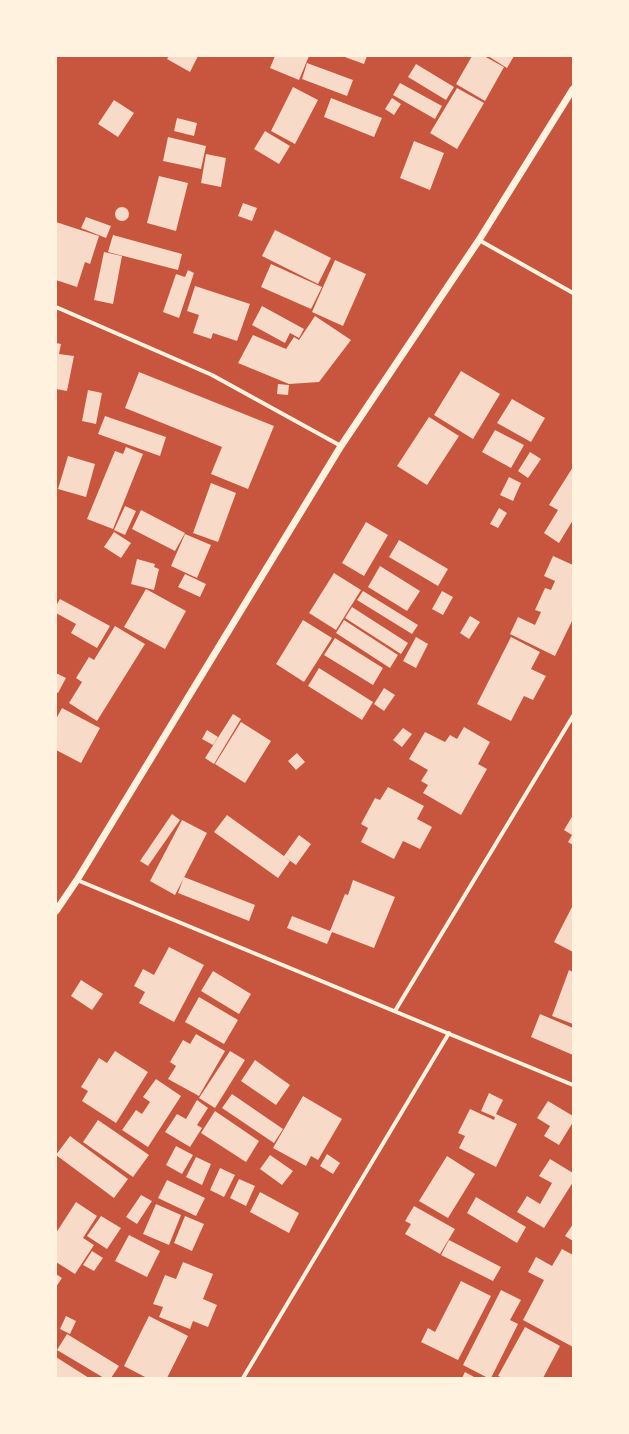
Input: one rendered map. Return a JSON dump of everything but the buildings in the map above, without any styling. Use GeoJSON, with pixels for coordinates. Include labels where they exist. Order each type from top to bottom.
{"type":"FeatureCollection","features":[{"type":"Feature","properties":{"kind":"street"},"geometry":{"type":"LineString","coordinates":[[56,911],[78,880],[341,446],[479,240],[573,89]]}},
{"type":"Feature","properties":{"kind":"street"},"geometry":{"type":"LineString","coordinates":[[479,240],[573,293]]}},
{"type":"Feature","properties":{"kind":"street"},"geometry":{"type":"LineString","coordinates":[[56,307],[212,375],[341,446]]}},
{"type":"Feature","properties":{"kind":"street"},"geometry":{"type":"LineString","coordinates":[[395,1011],[573,716]]}},
{"type":"Feature","properties":{"kind":"street"},"geometry":{"type":"LineString","coordinates":[[78,880],[573,1085]]}},
{"type":"Feature","properties":{"kind":"street"},"geometry":{"type":"LineString","coordinates":[[243,1378],[449,1033]]}}]}
